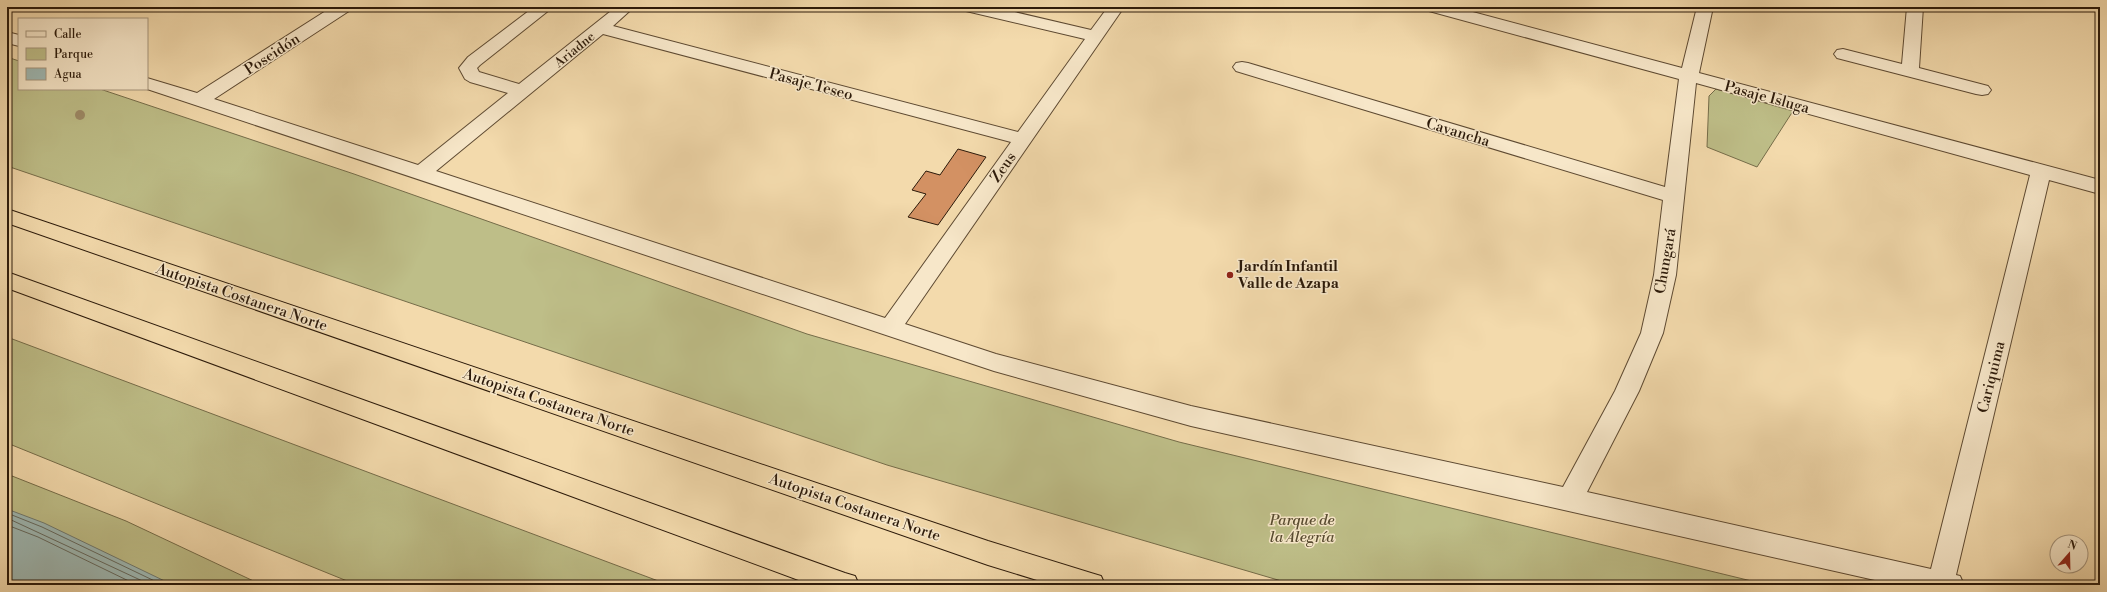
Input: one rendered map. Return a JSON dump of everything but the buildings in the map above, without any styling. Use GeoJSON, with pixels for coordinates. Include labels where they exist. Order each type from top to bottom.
{"type":"FeatureCollection","features":[{"type":"Feature","properties":{"kind":"highway","name":"Autopista Costanera Norte"},"geometry":{"type":"LineString","coordinates":[[7,216],[988,553],[1091,585]]}},
{"type":"Feature","properties":{"kind":"highway"},"geometry":{"type":"LineString","coordinates":[[7,280],[845,585]]}},
{"type":"Feature","properties":{"kind":"street","name":"Poseidón"},"geometry":{"type":"LineString","coordinates":[[200,100],[343,7]]}},
{"type":"Feature","properties":{"kind":"street"},"geometry":{"type":"LineString","coordinates":[[522,91],[476,78],[471,75],[468,68],[474,61],[546,7]]}},
{"type":"Feature","properties":{"kind":"street","name":"Ariadne"},"geometry":{"type":"LineString","coordinates":[[421,173],[626,7]]}},
{"type":"Feature","properties":{"kind":"street"},"geometry":{"type":"LineString","coordinates":[[972,7],[1095,36]]}},
{"type":"Feature","properties":{"kind":"street","name":"Zeus"},"geometry":{"type":"LineString","coordinates":[[890,328],[1116,7]]}},
{"type":"Feature","properties":{"kind":"street","name":"Pasaje Isluga"},"geometry":{"type":"LineString","coordinates":[[1435,7],[2100,187]]}},
{"type":"Feature","properties":{"kind":"street","name":"Chungará"},"geometry":{"type":"LineString","coordinates":[[1570,499],[1627,391],[1652,333],[1665,275],[1688,76],[1705,7]]}},
{"type":"Feature","properties":{"kind":"street"},"geometry":{"type":"LineString","coordinates":[[1910,71],[1915,7]]}},
{"type":"Feature","properties":{"kind":"street","name":"Pasaje Teseo"},"geometry":{"type":"LineString","coordinates":[[600,28],[1022,139]]}},
{"type":"Feature","properties":{"kind":"street"},"geometry":{"type":"LineString","coordinates":[[7,37],[18,41]]}},
{"type":"Feature","properties":{"kind":"street"},"geometry":{"type":"LineString","coordinates":[[1843,54],[1982,90]]}},
{"type":"Feature","properties":{"kind":"street","name":"Cavancha"},"geometry":{"type":"LineString","coordinates":[[1242,67],[1675,196]]}},
{"type":"Feature","properties":{"kind":"street"},"geometry":{"type":"LineString","coordinates":[[148,83],[1009,366],[1191,416],[1570,499],[1945,584]]}},
{"type":"Feature","properties":{"kind":"street","name":"Cariquima"},"geometry":{"type":"LineString","coordinates":[[1945,584],[2041,171]]}},
{"type":"Feature","properties":{"kind":"green space","name":"Parque de la Alegría"},"geometry":{"type":"Polygon","coordinates":[[[7,57],[18,61],[18,90],[103,90],[354,174],[807,334],[1179,442],[1768,585],[1295,585],[887,465],[7,166],[7,57]]]}},
{"type":"Feature","properties":{"kind":"green space"},"geometry":{"type":"Polygon","coordinates":[[[1716,89],[1793,111],[1757,167],[1707,147],[1709,96],[1716,89]]]}},
{"type":"Feature","properties":{"kind":"green space"},"geometry":{"type":"Polygon","coordinates":[[[7,337],[669,585],[357,585],[7,443],[7,337]]]}},
{"type":"Feature","properties":{"kind":"green space"},"geometry":{"type":"Polygon","coordinates":[[[7,474],[126,521],[262,585],[7,585],[7,474]]]}},
{"type":"Feature","properties":{"kind":"water"},"geometry":{"type":"Polygon","coordinates":[[[7,509],[44,523],[173,585],[7,585],[7,509]]]}},
{"type":"Feature","properties":{"kind":"place","name":"Jardín Infantil Valle de Azapa"},"geometry":{"type":"Point","coordinates":[1230,275]}}]}
